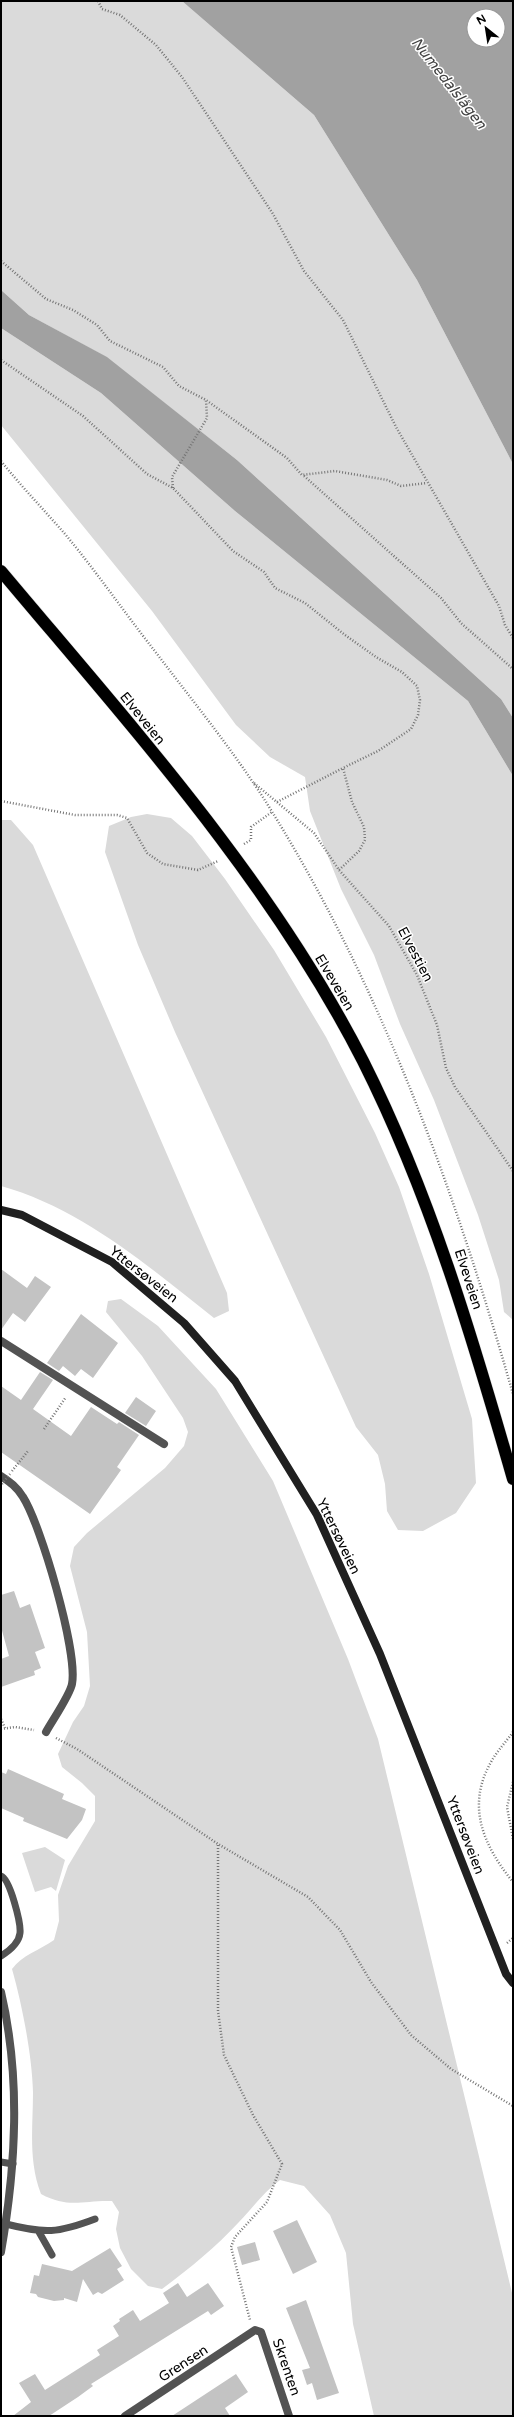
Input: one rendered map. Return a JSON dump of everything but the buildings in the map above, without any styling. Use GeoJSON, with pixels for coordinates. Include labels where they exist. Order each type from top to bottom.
{"type":"FeatureCollection","features":[{"type":"Feature","properties":{"kind":"highway","name":"Elveveien"},"geometry":{"type":"LineString","coordinates":[[1,571],[231,852],[282,923],[330,1001],[362,1059],[391,1119],[422,1192],[452,1276],[513,1479]]}},
{"type":"Feature","properties":{"kind":"main road","name":"Yttersøveien"},"geometry":{"type":"LineString","coordinates":[[1,1210],[22,1215],[112,1262],[184,1323],[235,1381],[317,1515],[380,1654],[506,1974],[513,1983]]}},
{"type":"Feature","properties":{"kind":"street"},"geometry":{"type":"LineString","coordinates":[[1,1341],[164,1444]]}},
{"type":"Feature","properties":{"kind":"street"},"geometry":{"type":"LineString","coordinates":[[2,1480],[15,1485],[24,1498],[40,1533],[72,1648],[72,1685],[46,1732]]}},
{"type":"Feature","properties":{"kind":"street"},"geometry":{"type":"LineString","coordinates":[[1,1992],[14,2068],[13,2164],[1,2252]]}},
{"type":"Feature","properties":{"kind":"street","name":"Grensen"},"geometry":{"type":"LineString","coordinates":[[126,2416],[255,2330]]}},
{"type":"Feature","properties":{"kind":"street","name":"Skrenten"},"geometry":{"type":"LineString","coordinates":[[255,2330],[261,2332],[289,2416]]}},
{"type":"Feature","properties":{"kind":"lane"},"geometry":{"type":"LineString","coordinates":[[1,1876],[7,1882],[20,1920],[20,1934],[16,1944],[1,1956]]}},
{"type":"Feature","properties":{"kind":"lane"},"geometry":{"type":"LineString","coordinates":[[1,2162],[13,2164]]}},
{"type":"Feature","properties":{"kind":"lane"},"geometry":{"type":"LineString","coordinates":[[6,2224],[39,2232],[58,2230],[95,2219]]}},
{"type":"Feature","properties":{"kind":"lane"},"geometry":{"type":"LineString","coordinates":[[39,2232],[52,2255]]}},
{"type":"Feature","properties":{"kind":"path"},"geometry":{"type":"LineString","coordinates":[[98,1],[102,9],[120,15],[156,45],[182,77],[273,214],[304,271],[343,320],[396,427],[499,606],[505,625],[513,638]]}},
{"type":"Feature","properties":{"kind":"path"},"geometry":{"type":"LineString","coordinates":[[1,261],[46,299],[73,310],[91,322],[110,340],[163,367],[179,386],[206,400],[287,458],[302,475],[435,593],[461,623],[513,669]]}},
{"type":"Feature","properties":{"kind":"path"},"geometry":{"type":"LineString","coordinates":[[1,360],[83,416],[147,474],[173,488],[233,551],[264,572],[275,588],[305,603],[345,635],[376,657],[402,672],[417,686],[420,700],[418,715],[411,729],[378,751],[277,802]]}},
{"type":"Feature","properties":{"kind":"path"},"geometry":{"type":"LineString","coordinates":[[173,488],[172,477],[207,418],[206,400]]}},
{"type":"Feature","properties":{"kind":"path"},"geometry":{"type":"LineString","coordinates":[[1,461],[67,536],[232,752],[272,812],[319,894],[354,962],[420,1110],[466,1238],[513,1394]]}},
{"type":"Feature","properties":{"kind":"path"},"geometry":{"type":"LineString","coordinates":[[302,475],[335,470],[387,480],[401,486],[427,483]]}},
{"type":"Feature","properties":{"kind":"path"},"geometry":{"type":"LineString","coordinates":[[339,870],[359,851],[365,840],[364,827],[352,802],[343,768]]}},
{"type":"Feature","properties":{"kind":"path","name":"Elvestien"},"geometry":{"type":"LineString","coordinates":[[251,780],[314,834],[339,870],[389,926],[414,968],[437,1025],[446,1068],[455,1087],[513,1171]]}},
{"type":"Feature","properties":{"kind":"path"},"geometry":{"type":"LineString","coordinates":[[1,801],[75,815],[116,815],[128,818],[147,853],[162,864],[198,870],[218,861]]}},
{"type":"Feature","properties":{"kind":"path"},"geometry":{"type":"LineString","coordinates":[[244,844],[251,840],[251,827],[272,812]]}},
{"type":"Feature","properties":{"kind":"path"},"geometry":{"type":"LineString","coordinates":[[44,1429],[73,1387]]}},
{"type":"Feature","properties":{"kind":"path"},"geometry":{"type":"LineString","coordinates":[[2,1480],[10,1474],[28,1451]]}},
{"type":"Feature","properties":{"kind":"path"},"geometry":{"type":"LineString","coordinates":[[1,1719],[5,1728]]}},
{"type":"Feature","properties":{"kind":"path"},"geometry":{"type":"LineString","coordinates":[[1,1729],[15,1727],[46,1732],[77,1749],[218,1844],[308,1897],[340,1930],[371,1982],[411,2035],[451,2069],[513,2106]]}},
{"type":"Feature","properties":{"kind":"path"},"geometry":{"type":"LineString","coordinates":[[513,1732],[491,1760],[481,1780],[478,1800],[478,1818],[488,1843],[500,1866],[513,1882]]}},
{"type":"Feature","properties":{"kind":"path"},"geometry":{"type":"LineString","coordinates":[[513,1782],[507,1806],[513,1839]]}},
{"type":"Feature","properties":{"kind":"path"},"geometry":{"type":"LineString","coordinates":[[218,1844],[218,2011],[224,2055],[253,2115],[282,2164],[267,2202],[235,2237],[231,2247],[246,2307],[255,2330]]}},
{"type":"Feature","properties":{"kind":"shaded area"},"geometry":{"type":"Polygon","coordinates":[[[1,1],[182,1],[314,115],[417,280],[513,464],[513,718],[501,699],[237,460],[106,357],[29,315],[1,290],[1,1]]]}},
{"type":"Feature","properties":{"kind":"shaded area"},"geometry":{"type":"Polygon","coordinates":[[[1,328],[101,393],[235,511],[468,701],[513,776],[513,1320],[504,1312],[499,1280],[478,1215],[434,1100],[400,1024],[374,955],[341,889],[310,811],[305,777],[270,757],[236,725],[152,611],[1,425],[1,328]]]}},
{"type":"Feature","properties":{"kind":"shaded area"},"geometry":{"type":"Polygon","coordinates":[[[147,814],[171,818],[192,836],[225,879],[274,950],[326,1037],[375,1133],[399,1187],[429,1274],[472,1419],[476,1483],[456,1513],[423,1531],[398,1530],[387,1511],[385,1484],[378,1455],[356,1427],[175,1032],[138,945],[105,852],[109,826],[131,817],[147,814]]]}},
{"type":"Feature","properties":{"kind":"shaded area"},"geometry":{"type":"Polygon","coordinates":[[[1,820],[11,820],[33,845],[227,1293],[229,1311],[214,1318],[140,1260],[87,1224],[60,1209],[31,1196],[1,1186],[1,820]]]}},
{"type":"Feature","properties":{"kind":"shaded area"},"geometry":{"type":"Polygon","coordinates":[[[121,1299],[158,1326],[216,1389],[273,1481],[348,1659],[378,1739],[513,2297],[513,2416],[374,2416],[353,2324],[346,2253],[330,2215],[304,2186],[280,2180],[263,2195],[212,2249],[162,2289],[148,2286],[131,2269],[120,2248],[116,2229],[119,2212],[112,2201],[68,2203],[51,2199],[41,2194],[34,2169],[32,2143],[33,2092],[29,2046],[12,1969],[26,1956],[54,1940],[59,1921],[58,1895],[68,1866],[95,1821],[95,1796],[62,1767],[58,1754],[73,1722],[84,1706],[90,1686],[87,1632],[70,1566],[74,1547],[87,1533],[165,1468],[184,1446],[188,1432],[183,1418],[142,1356],[106,1312],[108,1301],[121,1299]]]}},
{"type":"Feature","properties":{"kind":"shaded area"},"geometry":{"type":"Polygon","coordinates":[[[45,1847],[65,1860],[56,1891],[51,1887],[35,1892],[22,1853],[45,1847]]]}},
{"type":"Feature","properties":{"kind":"water","name":"Numedalslågen"},"geometry":{"type":"Polygon","coordinates":[[[182,1],[513,1],[513,464],[417,280],[314,115],[182,1]]]}},
{"type":"Feature","properties":{"kind":"water"},"geometry":{"type":"Polygon","coordinates":[[[1,290],[29,315],[107,357],[237,460],[501,699],[513,718],[513,776],[468,701],[235,511],[101,393],[1,328],[1,290]]]}}]}
